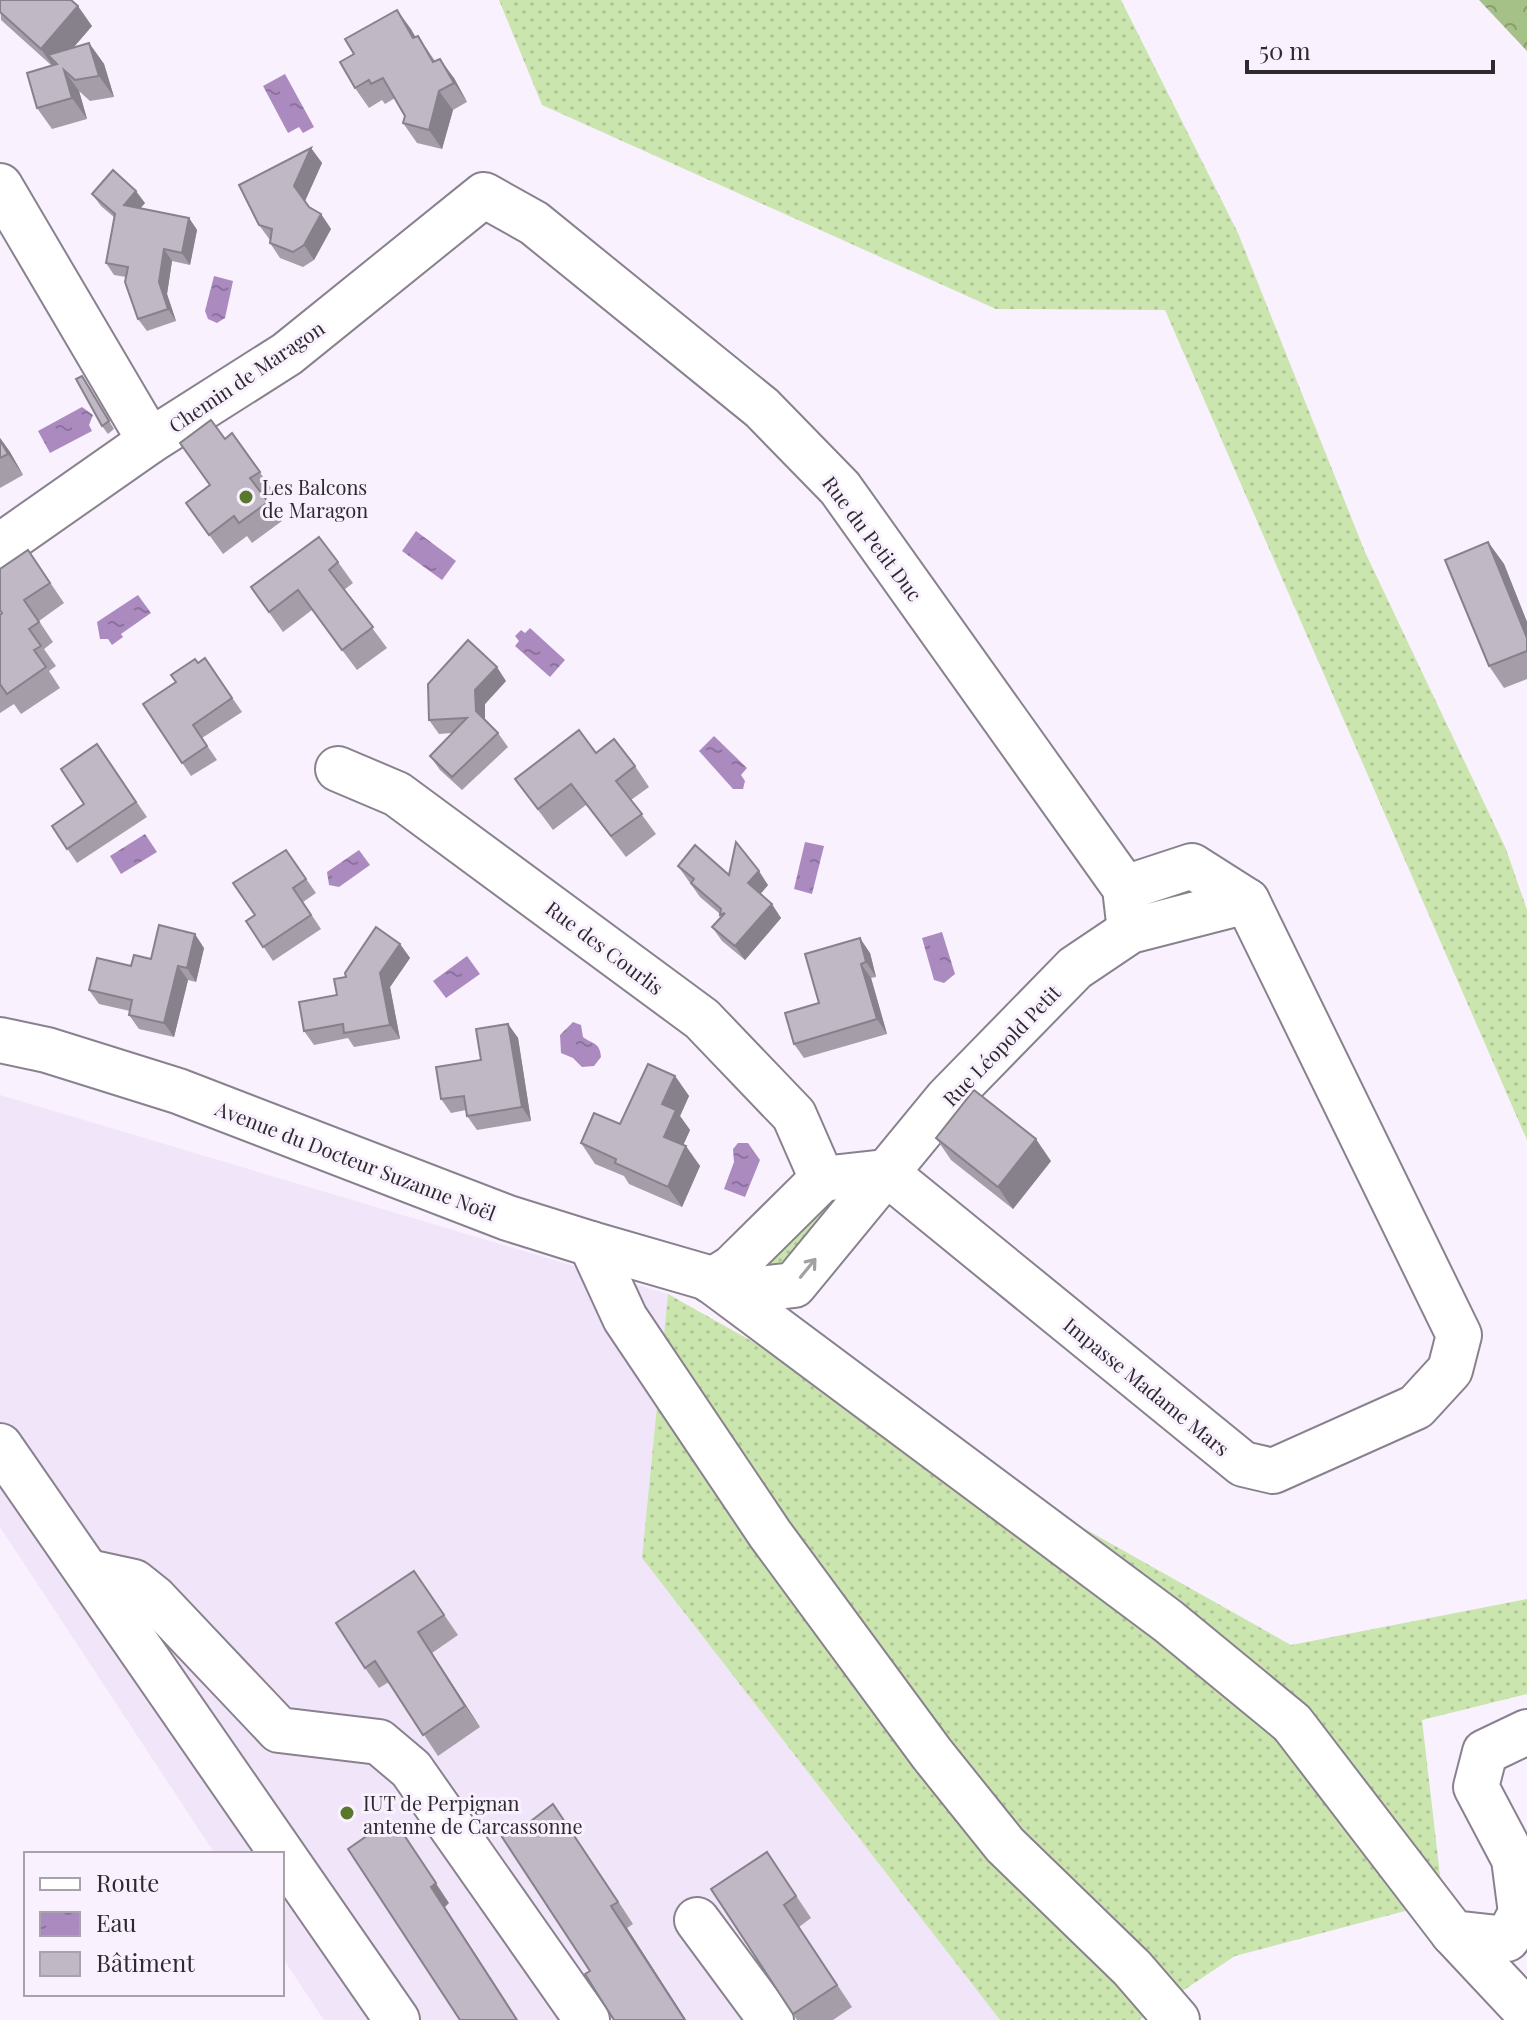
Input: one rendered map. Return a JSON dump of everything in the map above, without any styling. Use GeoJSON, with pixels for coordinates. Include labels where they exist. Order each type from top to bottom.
{"type":"FeatureCollection","features":[{"type":"Feature","properties":{"kind":"street"},"geometry":{"type":"LineString","coordinates":[[0,186],[150,441]]}},
{"type":"Feature","properties":{"kind":"street","name":"Chemin de Maragon"},"geometry":{"type":"LineString","coordinates":[[0,546],[150,441],[287,354],[484,195]]}},
{"type":"Feature","properties":{"kind":"street","name":"Rue du Petit Duc"},"geometry":{"type":"LineString","coordinates":[[484,195],[534,223],[762,408],[840,488],[1125,888],[1130,931]]}},
{"type":"Feature","properties":{"kind":"street","name":"Rue des Courlis"},"geometry":{"type":"LineString","coordinates":[[338,769],[397,794],[702,1019],[794,1115],[822,1179]]}},
{"type":"Feature","properties":{"kind":"street"},"geometry":{"type":"LineString","coordinates":[[1125,888],[1192,866],[1247,901]]}},
{"type":"Feature","properties":{"kind":"street"},"geometry":{"type":"LineString","coordinates":[[1130,931],[1247,901]]}},
{"type":"Feature","properties":{"kind":"street","name":"Impasse Madame Mars"},"geometry":{"type":"LineString","coordinates":[[885,1172],[1243,1464],[1273,1471],[1416,1407],[1450,1370],[1459,1335],[1247,901]]}},
{"type":"Feature","properties":{"kind":"street","name":"Rue Léopold Petit"},"geometry":{"type":"LineString","coordinates":[[885,1172],[947,1099],[1075,968],[1130,931]]}},
{"type":"Feature","properties":{"kind":"street","name":"Avenue du Docteur Suzanne Noël"},"geometry":{"type":"LineString","coordinates":[[0,1040],[47,1050],[178,1091],[508,1218],[711,1281],[750,1290],[794,1285],[885,1172]]}},
{"type":"Feature","properties":{"kind":"street"},"geometry":{"type":"LineString","coordinates":[[885,1172],[822,1179],[732,1268],[711,1281],[1156,1612],[1292,1723],[1453,1933],[1527,2012]]}},
{"type":"Feature","properties":{"kind":"street"},"geometry":{"type":"LineString","coordinates":[[591,1244],[625,1318],[770,1534],[932,1754],[1005,1845],[1132,1968],[1177,2020]]}},
{"type":"Feature","properties":{"kind":"street"},"geometry":{"type":"LineString","coordinates":[[0,1446],[281,1852]]}},
{"type":"Feature","properties":{"kind":"street"},"geometry":{"type":"LineString","coordinates":[[88,1572],[134,1582],[154,1598],[279,1730],[379,1742],[411,1769],[587,2020]]}},
{"type":"Feature","properties":{"kind":"street"},"geometry":{"type":"LineString","coordinates":[[1453,1933],[1481,1939],[1507,1939],[1521,1913],[1514,1859],[1476,1787],[1485,1752],[1527,1732]]}},
{"type":"Feature","properties":{"kind":"street"},"geometry":{"type":"LineString","coordinates":[[284,1856],[397,2020]]}},
{"type":"Feature","properties":{"kind":"street"},"geometry":{"type":"LineString","coordinates":[[697,1920],[771,2020]]}},
{"type":"Feature","properties":{"kind":"shaded area"},"geometry":{"type":"Polygon","coordinates":[[[0,1095],[668,1294],[642,1558],[1000,2020],[324,2020],[284,1960],[284,1852],[214,1852],[0,1527],[0,1095]]]}},
{"type":"Feature","properties":{"kind":"green space"},"geometry":{"type":"Polygon","coordinates":[[[499,0],[1121,0],[1238,233],[1365,552],[1506,849],[1527,910],[1527,1140],[1165,310],[996,309],[542,105],[499,0]]]}},
{"type":"Feature","properties":{"kind":"green space"},"geometry":{"type":"Polygon","coordinates":[[[1479,0],[1527,0],[1527,51],[1479,0]]]}},
{"type":"Feature","properties":{"kind":"green space"},"geometry":{"type":"Polygon","coordinates":[[[827,1197],[841,1199],[780,1279],[757,1261],[827,1197]]]}},
{"type":"Feature","properties":{"kind":"green space"},"geometry":{"type":"Polygon","coordinates":[[[668,1294],[1291,1645],[1527,1599],[1527,1694],[1422,1720],[1443,1901],[1235,1956],[1139,2020],[1000,2020],[642,1558],[668,1294]]]}},
{"type":"Feature","properties":{"kind":"water"},"geometry":{"type":"Polygon","coordinates":[[[285,74],[314,127],[303,133],[299,127],[288,133],[263,86],[285,74]]]}},
{"type":"Feature","properties":{"kind":"water"},"geometry":{"type":"Polygon","coordinates":[[[214,276],[233,281],[225,318],[217,323],[208,319],[205,311],[214,276]]]}},
{"type":"Feature","properties":{"kind":"water"},"geometry":{"type":"Polygon","coordinates":[[[82,407],[93,415],[89,425],[92,431],[50,453],[38,431],[82,407]]]}},
{"type":"Feature","properties":{"kind":"water"},"geometry":{"type":"Polygon","coordinates":[[[416,531],[456,561],[442,580],[402,551],[416,531]]]}},
{"type":"Feature","properties":{"kind":"water"},"geometry":{"type":"Polygon","coordinates":[[[138,595],[151,613],[121,634],[123,637],[112,645],[108,639],[100,639],[97,622],[138,595]]]}},
{"type":"Feature","properties":{"kind":"water"},"geometry":{"type":"Polygon","coordinates":[[[530,628],[565,660],[550,677],[515,646],[519,641],[515,636],[521,630],[525,633],[530,628]]]}},
{"type":"Feature","properties":{"kind":"water"},"geometry":{"type":"Polygon","coordinates":[[[714,736],[747,768],[741,775],[745,781],[743,789],[733,789],[699,751],[714,736]]]}},
{"type":"Feature","properties":{"kind":"water"},"geometry":{"type":"Polygon","coordinates":[[[145,834],[157,852],[121,874],[110,856],[145,834]]]}},
{"type":"Feature","properties":{"kind":"water"},"geometry":{"type":"Polygon","coordinates":[[[805,842],[824,846],[812,894],[794,889],[805,842]]]}},
{"type":"Feature","properties":{"kind":"water"},"geometry":{"type":"Polygon","coordinates":[[[359,850],[370,865],[339,887],[329,885],[327,872],[359,850]]]}},
{"type":"Feature","properties":{"kind":"water"},"geometry":{"type":"Polygon","coordinates":[[[942,932],[955,974],[944,983],[934,980],[922,938],[942,932]]]}},
{"type":"Feature","properties":{"kind":"water"},"geometry":{"type":"Polygon","coordinates":[[[467,956],[480,974],[446,998],[433,981],[467,956]]]}},
{"type":"Feature","properties":{"kind":"water"},"geometry":{"type":"Polygon","coordinates":[[[573,1022],[581,1025],[583,1037],[599,1049],[601,1057],[594,1066],[582,1067],[573,1058],[561,1053],[560,1035],[573,1022]]]}},
{"type":"Feature","properties":{"kind":"water"},"geometry":{"type":"Polygon","coordinates":[[[738,1143],[748,1143],[760,1160],[745,1197],[724,1189],[734,1162],[733,1149],[738,1143]]]}},
{"type":"Feature","properties":{"kind":"building"},"geometry":{"type":"Polygon","coordinates":[[[0,0],[71,0],[78,6],[41,49],[0,12],[0,0]]]}},
{"type":"Feature","properties":{"kind":"building"},"geometry":{"type":"Polygon","coordinates":[[[397,10],[413,38],[418,36],[433,62],[440,59],[454,83],[439,91],[429,130],[403,123],[405,116],[383,78],[371,84],[369,80],[355,88],[340,62],[354,54],[345,39],[397,10]]]}},
{"type":"Feature","properties":{"kind":"building"},"geometry":{"type":"Polygon","coordinates":[[[89,43],[99,76],[75,80],[64,70],[72,98],[37,108],[27,73],[57,64],[48,55],[89,43]]]}},
{"type":"Feature","properties":{"kind":"building"},"geometry":{"type":"Polygon","coordinates":[[[311,148],[294,186],[309,207],[321,214],[304,245],[293,252],[270,243],[272,229],[259,225],[239,185],[311,148]]]}},
{"type":"Feature","properties":{"kind":"building"},"geometry":{"type":"Polygon","coordinates":[[[113,170],[136,191],[124,205],[189,218],[182,253],[164,249],[159,282],[168,309],[138,319],[125,282],[128,267],[106,263],[115,214],[92,194],[113,170]]]}},
{"type":"Feature","properties":{"kind":"building"},"geometry":{"type":"Polygon","coordinates":[[[82,376],[109,421],[102,426],[76,379],[82,376]]]}},
{"type":"Feature","properties":{"kind":"building"},"geometry":{"type":"Polygon","coordinates":[[[211,420],[225,439],[232,433],[260,472],[250,478],[268,502],[239,523],[234,516],[209,535],[186,503],[210,485],[180,443],[211,420]]]}},
{"type":"Feature","properties":{"kind":"building"},"geometry":{"type":"Polygon","coordinates":[[[0,440],[8,454],[0,458],[0,440]]]}},
{"type":"Feature","properties":{"kind":"building"},"geometry":{"type":"Polygon","coordinates":[[[319,537],[338,562],[329,570],[373,627],[342,650],[298,590],[269,612],[251,587],[319,537]]]}},
{"type":"Feature","properties":{"kind":"building"},"geometry":{"type":"Polygon","coordinates":[[[1488,542],[1527,638],[1527,651],[1489,666],[1445,560],[1488,542]]]}},
{"type":"Feature","properties":{"kind":"building"},"geometry":{"type":"Polygon","coordinates":[[[28,550],[50,583],[24,600],[39,622],[29,629],[41,646],[34,650],[46,667],[7,694],[0,684],[0,569],[28,550]]]}},
{"type":"Feature","properties":{"kind":"building"},"geometry":{"type":"Polygon","coordinates":[[[468,640],[497,667],[475,690],[476,711],[498,733],[452,777],[430,756],[467,718],[429,720],[428,684],[468,640]]]}},
{"type":"Feature","properties":{"kind":"building"},"geometry":{"type":"Polygon","coordinates":[[[205,658],[232,698],[193,725],[207,746],[182,763],[143,704],[176,682],[171,675],[195,659],[198,663],[205,658]]]}},
{"type":"Feature","properties":{"kind":"building"},"geometry":{"type":"Polygon","coordinates":[[[579,730],[596,753],[614,739],[635,766],[616,781],[642,814],[611,836],[571,784],[538,809],[515,779],[579,730]]]}},
{"type":"Feature","properties":{"kind":"building"},"geometry":{"type":"Polygon","coordinates":[[[97,744],[136,802],[67,849],[52,826],[84,804],[61,769],[97,744]]]}},
{"type":"Feature","properties":{"kind":"building"},"geometry":{"type":"Polygon","coordinates":[[[736,842],[759,871],[748,883],[772,904],[735,946],[712,927],[725,913],[720,915],[721,909],[691,883],[694,879],[678,866],[695,845],[729,875],[736,842]]]}},
{"type":"Feature","properties":{"kind":"building"},"geometry":{"type":"Polygon","coordinates":[[[286,850],[306,879],[293,888],[311,915],[263,947],[246,921],[255,915],[233,883],[286,850]]]}},
{"type":"Feature","properties":{"kind":"building"},"geometry":{"type":"Polygon","coordinates":[[[159,925],[195,934],[187,968],[178,966],[164,1023],[129,1015],[132,1000],[89,990],[97,958],[131,966],[134,955],[151,959],[159,925]]]}},
{"type":"Feature","properties":{"kind":"building"},"geometry":{"type":"Polygon","coordinates":[[[376,927],[400,944],[380,973],[390,1025],[344,1033],[343,1024],[304,1031],[299,1002],[337,995],[334,979],[346,977],[345,973],[376,927]]]}},
{"type":"Feature","properties":{"kind":"building"},"geometry":{"type":"Polygon","coordinates":[[[860,938],[866,962],[861,964],[877,1019],[794,1044],[785,1013],[819,1003],[805,954],[860,938]]]}},
{"type":"Feature","properties":{"kind":"building"},"geometry":{"type":"Polygon","coordinates":[[[508,1024],[522,1107],[467,1116],[464,1096],[441,1099],[436,1067],[481,1060],[476,1029],[508,1024]]]}},
{"type":"Feature","properties":{"kind":"building"},"geometry":{"type":"Polygon","coordinates":[[[648,1064],[675,1076],[662,1104],[676,1110],[664,1137],[686,1146],[668,1187],[615,1163],[616,1159],[581,1143],[594,1113],[620,1124],[648,1064]]]}},
{"type":"Feature","properties":{"kind":"building"},"geometry":{"type":"Polygon","coordinates":[[[974,1090],[1036,1139],[998,1187],[936,1138],[974,1090]]]}},
{"type":"Feature","properties":{"kind":"building"},"geometry":{"type":"Polygon","coordinates":[[[414,1571],[444,1615],[418,1632],[465,1706],[423,1735],[375,1661],[365,1668],[336,1623],[414,1571]]]}},
{"type":"Feature","properties":{"kind":"building"},"geometry":{"type":"Polygon","coordinates":[[[553,1804],[618,1902],[611,1906],[685,2020],[614,2020],[585,1974],[590,1971],[502,1837],[522,1828],[553,1804]]]}},
{"type":"Feature","properties":{"kind":"building"},"geometry":{"type":"Polygon","coordinates":[[[387,1822],[397,1836],[402,1832],[436,1883],[431,1887],[517,2020],[460,2020],[348,1849],[387,1822]]]}},
{"type":"Feature","properties":{"kind":"building"},"geometry":{"type":"Polygon","coordinates":[[[767,1852],[796,1896],[784,1905],[837,1985],[793,2014],[711,1889],[767,1852]]]}},
{"type":"Feature","properties":{"kind":"place","name":"Les Balcons de Maragon"},"geometry":{"type":"Point","coordinates":[246,497]}},
{"type":"Feature","properties":{"kind":"place","name":"IUT de Perpignan antenne de Carcassonne"},"geometry":{"type":"Point","coordinates":[347,1813]}}]}
